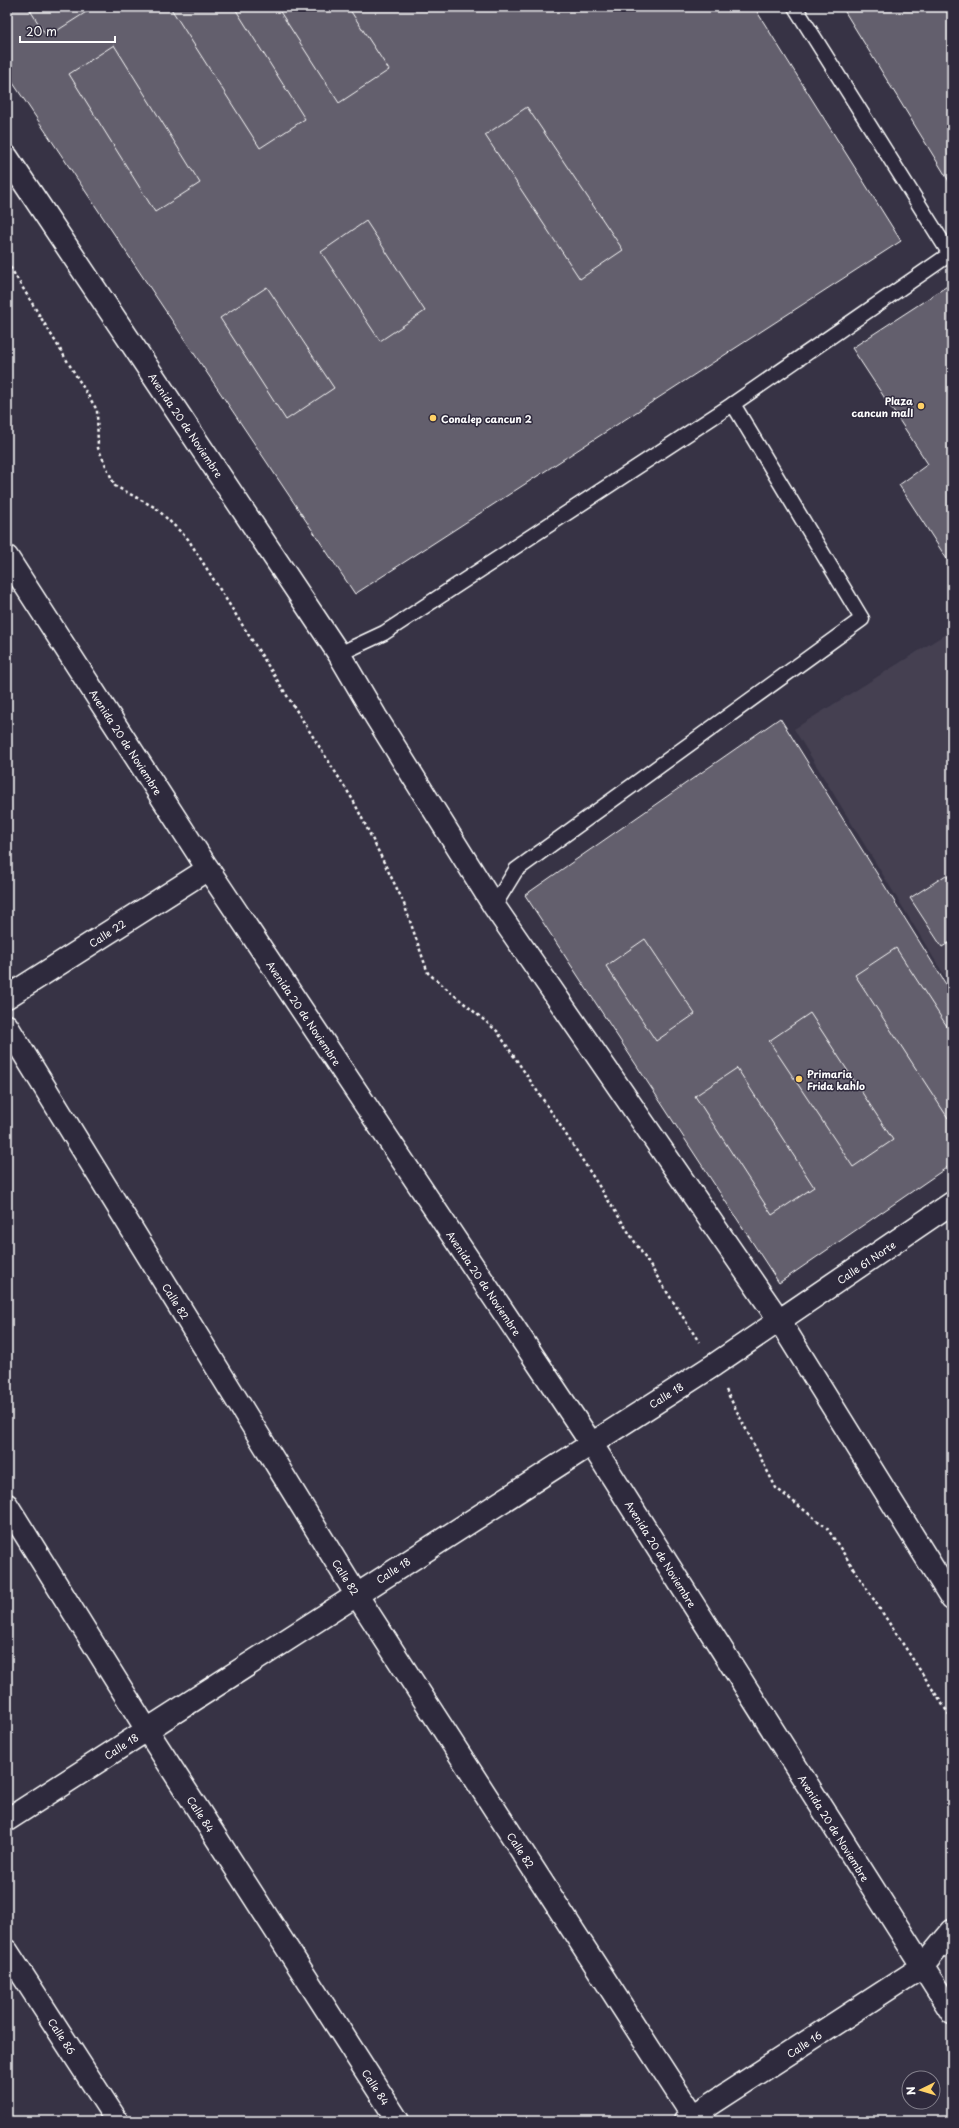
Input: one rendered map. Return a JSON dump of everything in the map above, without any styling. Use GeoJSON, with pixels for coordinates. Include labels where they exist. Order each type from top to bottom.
{"type":"FeatureCollection","features":[{"type":"Feature","properties":{"kind":"street","name":"Avenida 20 de Noviembre"},"geometry":{"type":"LineString","coordinates":[[7,156],[339,654],[376,717],[494,906],[780,1320],[952,1599]]}},
{"type":"Feature","properties":{"kind":"street","name":"Avenida 20 de Noviembre"},"geometry":{"type":"LineString","coordinates":[[7,557],[208,869],[591,1443],[952,2013]]}},
{"type":"Feature","properties":{"kind":"street","name":"Calle 22"},"geometry":{"type":"LineString","coordinates":[[7,997],[208,869]]}},
{"type":"Feature","properties":{"kind":"street","name":"Calle 82"},"geometry":{"type":"LineString","coordinates":[[7,1026],[356,1594],[691,2119]]}},
{"type":"Feature","properties":{"kind":"street","name":"Calle 61 Norte"},"geometry":{"type":"LineString","coordinates":[[780,1320],[952,1203]]}},
{"type":"Feature","properties":{"kind":"street","name":"Calle 18"},"geometry":{"type":"LineString","coordinates":[[7,1820],[714,1365],[780,1320]]}},
{"type":"Feature","properties":{"kind":"street","name":"Calle 84"},"geometry":{"type":"LineString","coordinates":[[7,1505],[147,1730],[398,2121]]}},
{"type":"Feature","properties":{"kind":"street","name":"Calle 16"},"geometry":{"type":"LineString","coordinates":[[691,2119],[922,1967],[952,1931]]}},
{"type":"Feature","properties":{"kind":"street","name":"Calle 86"},"geometry":{"type":"LineString","coordinates":[[7,1951],[117,2121]]}},
{"type":"Feature","properties":{"kind":"lane"},"geometry":{"type":"LineString","coordinates":[[339,654],[384,633],[733,404],[950,254],[795,7]]}},
{"type":"Feature","properties":{"kind":"lane"},"geometry":{"type":"LineString","coordinates":[[494,906],[516,870],[862,619],[733,404]]}},
{"type":"Feature","properties":{"kind":"path"},"geometry":{"type":"LineString","coordinates":[[7,262],[97,410],[98,448],[115,486],[156,508],[188,539],[353,800],[403,901],[428,973],[497,1031],[558,1122],[714,1365],[776,1488],[827,1528],[952,1719]]}},
{"type":"Feature","properties":{"kind":"shaded area"},"geometry":{"type":"Polygon","coordinates":[[[952,630],[952,988],[794,729],[952,630]]]}},
{"type":"Feature","properties":{"kind":"building","name":"Conalep cancun 2"},"geometry":{"type":"Polygon","coordinates":[[[7,7],[754,7],[901,241],[355,594],[7,74],[7,7]]]}},
{"type":"Feature","properties":{"kind":"building"},"geometry":{"type":"Polygon","coordinates":[[[28,7],[90,7],[91,9],[47,37],[28,7]]]}},
{"type":"Feature","properties":{"kind":"building"},"geometry":{"type":"Polygon","coordinates":[[[170,7],[234,7],[305,119],[260,148],[170,7]]]}},
{"type":"Feature","properties":{"kind":"building"},"geometry":{"type":"Polygon","coordinates":[[[277,7],[348,7],[389,70],[339,103],[277,7]]]}},
{"type":"Feature","properties":{"kind":"building"},"geometry":{"type":"Polygon","coordinates":[[[842,7],[952,7],[952,186],[842,7]]]}},
{"type":"Feature","properties":{"kind":"building"},"geometry":{"type":"Polygon","coordinates":[[[114,45],[200,183],[155,212],[69,74],[114,45]]]}},
{"type":"Feature","properties":{"kind":"building"},"geometry":{"type":"Polygon","coordinates":[[[527,107],[623,250],[580,279],[485,135],[527,107]]]}},
{"type":"Feature","properties":{"kind":"building"},"geometry":{"type":"Polygon","coordinates":[[[366,221],[425,311],[380,341],[321,252],[366,221]]]}},
{"type":"Feature","properties":{"kind":"building","name":"Plaza cancun mall"},"geometry":{"type":"Polygon","coordinates":[[[952,283],[952,567],[899,485],[928,464],[852,348],[952,283]]]}},
{"type":"Feature","properties":{"kind":"building"},"geometry":{"type":"Polygon","coordinates":[[[267,287],[334,388],[286,420],[220,318],[267,287]]]}},
{"type":"Feature","properties":{"kind":"building","name":"Primaria Frida kahlo"},"geometry":{"type":"Polygon","coordinates":[[[780,718],[952,994],[952,1164],[779,1283],[525,895],[780,718]]]}},
{"type":"Feature","properties":{"kind":"building"},"geometry":{"type":"Polygon","coordinates":[[[946,875],[952,883],[952,941],[942,947],[910,898],[946,875]]]}},
{"type":"Feature","properties":{"kind":"building"},"geometry":{"type":"Polygon","coordinates":[[[645,939],[695,1014],[656,1041],[606,966],[645,939]]]}},
{"type":"Feature","properties":{"kind":"building"},"geometry":{"type":"Polygon","coordinates":[[[896,948],[952,1034],[952,1116],[948,1118],[855,975],[896,948]]]}},
{"type":"Feature","properties":{"kind":"building"},"geometry":{"type":"Polygon","coordinates":[[[810,1013],[893,1140],[853,1167],[769,1041],[810,1013]]]}},
{"type":"Feature","properties":{"kind":"building"},"geometry":{"type":"Polygon","coordinates":[[[737,1068],[814,1187],[772,1215],[695,1096],[737,1068]]]}},
{"type":"Feature","properties":{"kind":"place","name":"Plaza cancun mall"},"geometry":{"type":"Point","coordinates":[921,406]}},
{"type":"Feature","properties":{"kind":"place","name":"Conalep cancun 2"},"geometry":{"type":"Point","coordinates":[433,418]}},
{"type":"Feature","properties":{"kind":"place","name":"Primaria Frida kahlo"},"geometry":{"type":"Point","coordinates":[799,1079]}}]}
